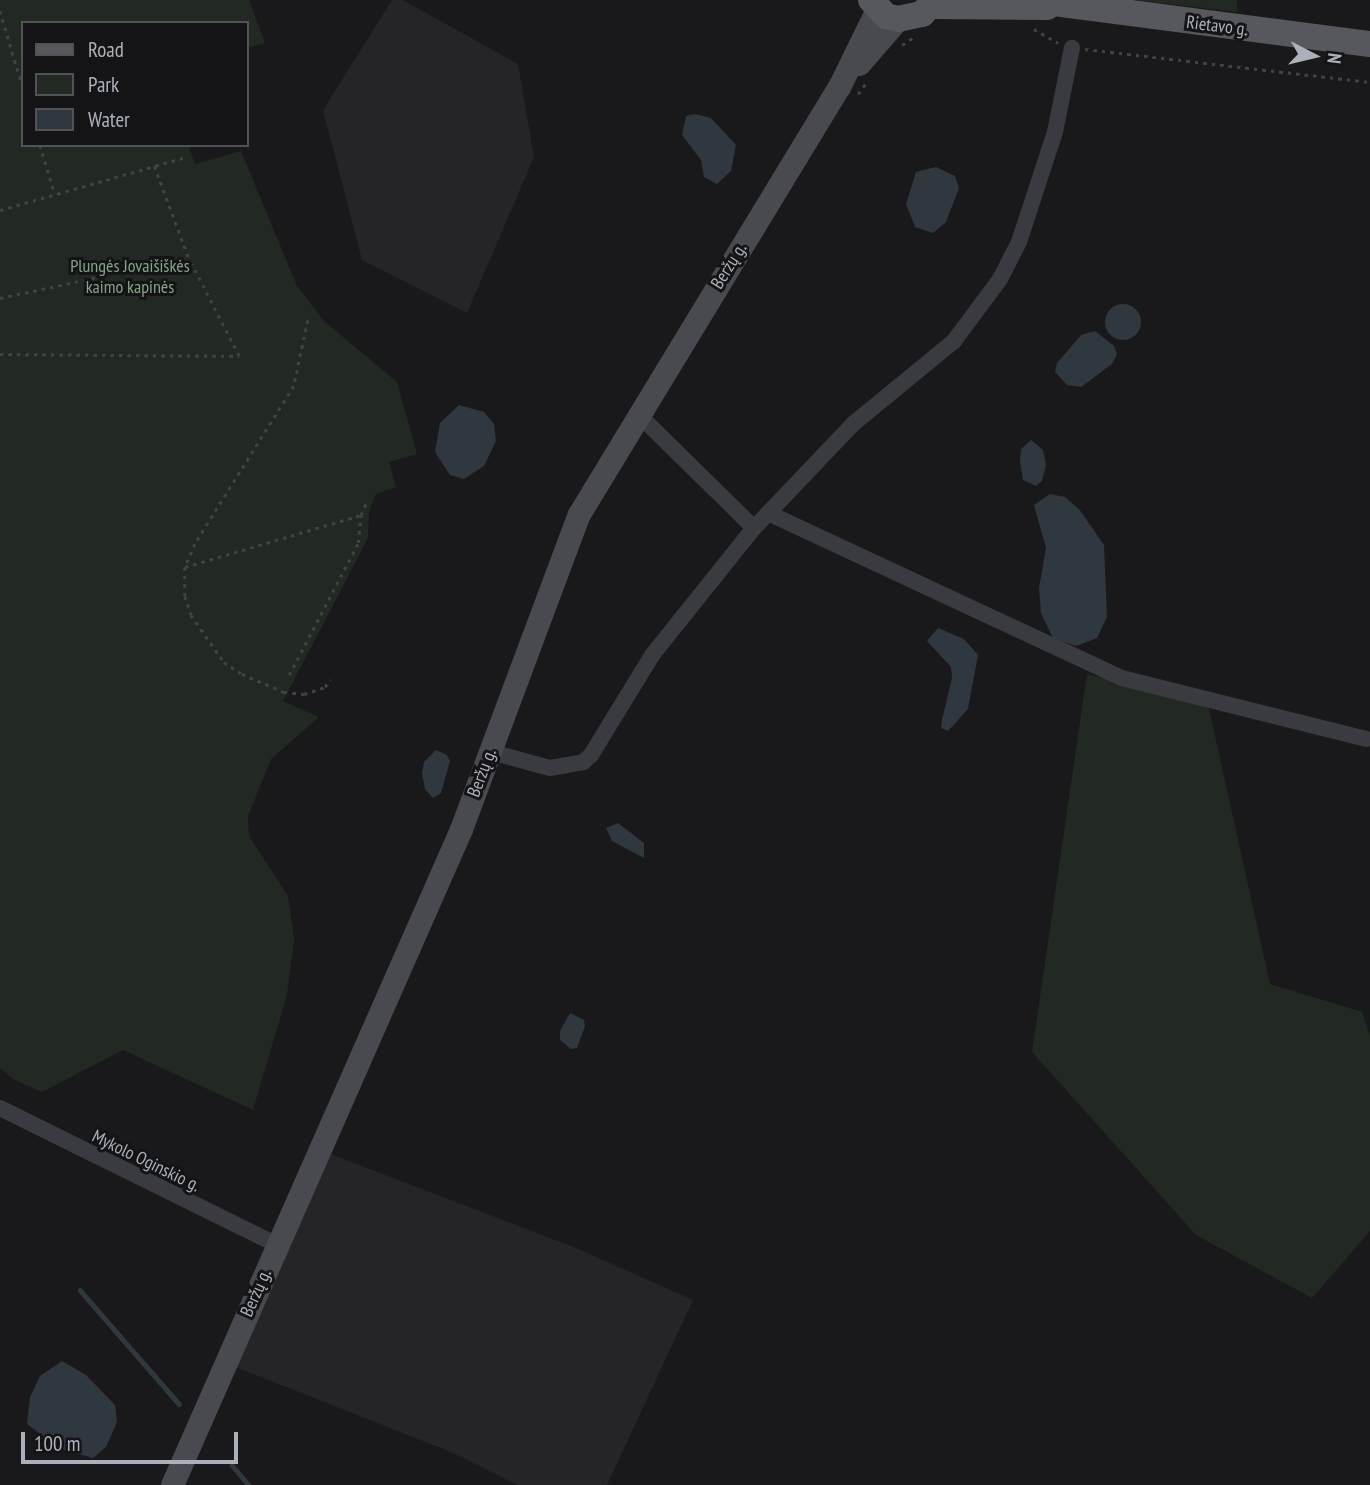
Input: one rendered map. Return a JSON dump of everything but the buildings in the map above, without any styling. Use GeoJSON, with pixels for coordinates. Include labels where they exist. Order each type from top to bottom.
{"type":"FeatureCollection","features":[{"type":"Feature","properties":{"kind":"main road","name":"Rietavo g."},"geometry":{"type":"LineString","coordinates":[[1031,0],[1063,7]]}},
{"type":"Feature","properties":{"kind":"main road","name":"Rietavo g."},"geometry":{"type":"LineString","coordinates":[[882,9],[922,14],[932,3],[1063,7],[1370,44]]}},
{"type":"Feature","properties":{"kind":"main road","name":"Beržų g."},"geometry":{"type":"LineString","coordinates":[[172,1485],[411,945],[491,752],[575,524],[637,413],[846,94],[882,9]]}},
{"type":"Feature","properties":{"kind":"street"},"geometry":{"type":"LineString","coordinates":[[491,752],[550,768],[583,762],[592,755],[653,653],[754,528],[853,424],[954,341],[1000,279],[1019,242],[1055,132],[1072,48]]}},
{"type":"Feature","properties":{"kind":"street"},"geometry":{"type":"LineString","coordinates":[[637,413],[754,528]]}},
{"type":"Feature","properties":{"kind":"street"},"geometry":{"type":"LineString","coordinates":[[768,513],[1122,678],[1367,739]]}},
{"type":"Feature","properties":{"kind":"street","name":"Mykolo Oginskio g."},"geometry":{"type":"LineString","coordinates":[[0,1108],[277,1245]]}},
{"type":"Feature","properties":{"kind":"path"},"geometry":{"type":"LineString","coordinates":[[0,11],[21,80]]}},
{"type":"Feature","properties":{"kind":"path"},"geometry":{"type":"LineString","coordinates":[[1023,27],[1072,48],[1370,82]]}},
{"type":"Feature","properties":{"kind":"path"},"geometry":{"type":"LineString","coordinates":[[898,47],[924,32]]}},
{"type":"Feature","properties":{"kind":"path"},"geometry":{"type":"LineString","coordinates":[[846,94],[875,72]]}},
{"type":"Feature","properties":{"kind":"path"},"geometry":{"type":"LineString","coordinates":[[41,147],[55,194]]}},
{"type":"Feature","properties":{"kind":"path"},"geometry":{"type":"LineString","coordinates":[[0,210],[183,158]]}},
{"type":"Feature","properties":{"kind":"path"},"geometry":{"type":"LineString","coordinates":[[0,354],[239,356],[188,257],[154,166]]}},
{"type":"Feature","properties":{"kind":"path"},"geometry":{"type":"LineString","coordinates":[[0,298],[107,275]]}},
{"type":"Feature","properties":{"kind":"path"},"geometry":{"type":"LineString","coordinates":[[307,320],[294,386],[286,404],[240,466],[185,567],[185,596],[191,614],[224,662],[284,692],[304,694],[325,687],[330,679]]}},
{"type":"Feature","properties":{"kind":"path"},"geometry":{"type":"LineString","coordinates":[[289,675],[358,543],[360,514],[367,502]]}},
{"type":"Feature","properties":{"kind":"path"},"geometry":{"type":"LineString","coordinates":[[185,567],[360,514]]}},
{"type":"Feature","properties":{"kind":"shaded area"},"geometry":{"type":"Polygon","coordinates":[[[392,0],[403,0],[518,64],[534,157],[467,313],[362,260],[323,110],[392,0]]]}},
{"type":"Feature","properties":{"kind":"shaded area"},"geometry":{"type":"Polygon","coordinates":[[[328,1153],[576,1248],[693,1300],[607,1485],[517,1485],[451,1452],[233,1366],[328,1153]]]}},
{"type":"Feature","properties":{"kind":"green space","name":"Plungės Jovaišiškės kaimo kapinės"},"geometry":{"type":"Polygon","coordinates":[[[0,0],[249,0],[265,43],[248,48],[248,21],[21,21],[21,147],[189,147],[195,164],[241,151],[297,286],[324,321],[397,382],[417,454],[389,462],[396,487],[376,494],[369,511],[368,538],[283,701],[319,717],[271,759],[248,816],[249,836],[288,896],[294,939],[287,995],[253,1110],[123,1050],[42,1092],[13,1079],[0,1068],[0,0]]]}},
{"type":"Feature","properties":{"kind":"green space"},"geometry":{"type":"Polygon","coordinates":[[[1134,0],[1237,0],[1237,12],[1134,0]]]}},
{"type":"Feature","properties":{"kind":"green space"},"geometry":{"type":"Polygon","coordinates":[[[1087,674],[1208,704],[1270,984],[1362,1012],[1370,1036],[1370,1231],[1312,1298],[1196,1235],[1032,1052],[1087,674]]]}},
{"type":"Feature","properties":{"kind":"water"},"geometry":{"type":"Polygon","coordinates":[[[695,114],[711,118],[736,145],[731,171],[717,184],[704,177],[701,160],[682,135],[686,116],[695,114]]]}},
{"type":"Feature","properties":{"kind":"water"},"geometry":{"type":"Polygon","coordinates":[[[936,167],[955,176],[959,188],[946,222],[933,233],[915,227],[906,204],[916,172],[936,167]]]}},
{"type":"Feature","properties":{"kind":"water"},"geometry":{"type":"Polygon","coordinates":[[[1123,304],[1136,309],[1141,322],[1136,335],[1123,340],[1110,335],[1105,322],[1110,309],[1123,304]]]}},
{"type":"Feature","properties":{"kind":"water"},"geometry":{"type":"Polygon","coordinates":[[[1095,331],[1114,346],[1117,354],[1112,364],[1081,387],[1067,385],[1055,372],[1057,363],[1081,335],[1095,331]]]}},
{"type":"Feature","properties":{"kind":"water"},"geometry":{"type":"Polygon","coordinates":[[[459,405],[484,412],[494,424],[496,441],[484,466],[464,479],[450,475],[435,452],[440,423],[459,405]]]}},
{"type":"Feature","properties":{"kind":"water"},"geometry":{"type":"Polygon","coordinates":[[[1031,440],[1043,450],[1046,465],[1042,481],[1036,486],[1023,480],[1020,461],[1021,449],[1031,440]]]}},
{"type":"Feature","properties":{"kind":"water"},"geometry":{"type":"Polygon","coordinates":[[[1050,494],[1065,497],[1079,509],[1104,545],[1107,617],[1097,638],[1076,646],[1053,638],[1041,613],[1039,588],[1046,548],[1034,505],[1050,494]]]}},
{"type":"Feature","properties":{"kind":"water"},"geometry":{"type":"Polygon","coordinates":[[[938,628],[964,639],[978,655],[968,709],[948,731],[941,728],[952,678],[951,667],[927,641],[938,628]]]}},
{"type":"Feature","properties":{"kind":"water"},"geometry":{"type":"Polygon","coordinates":[[[436,750],[447,755],[450,761],[441,793],[433,798],[425,789],[422,773],[424,762],[436,750]]]}},
{"type":"Feature","properties":{"kind":"water"},"geometry":{"type":"Polygon","coordinates":[[[618,823],[644,843],[644,858],[612,841],[606,828],[618,823]]]}},
{"type":"Feature","properties":{"kind":"water"},"geometry":{"type":"Polygon","coordinates":[[[570,1013],[584,1020],[585,1026],[577,1048],[571,1049],[560,1040],[560,1031],[570,1013]]]}},
{"type":"Feature","properties":{"kind":"water"},"geometry":{"type":"Polygon","coordinates":[[[62,1361],[86,1375],[115,1405],[117,1422],[106,1447],[93,1458],[61,1449],[27,1424],[30,1397],[40,1376],[62,1361]]]}},
{"type":"Feature","properties":{"kind":"waterway"},"geometry":{"type":"LineString","coordinates":[[80,1290],[179,1404]]}},
{"type":"Feature","properties":{"kind":"waterway"},"geometry":{"type":"LineString","coordinates":[[232,1465],[249,1485]]}}]}
